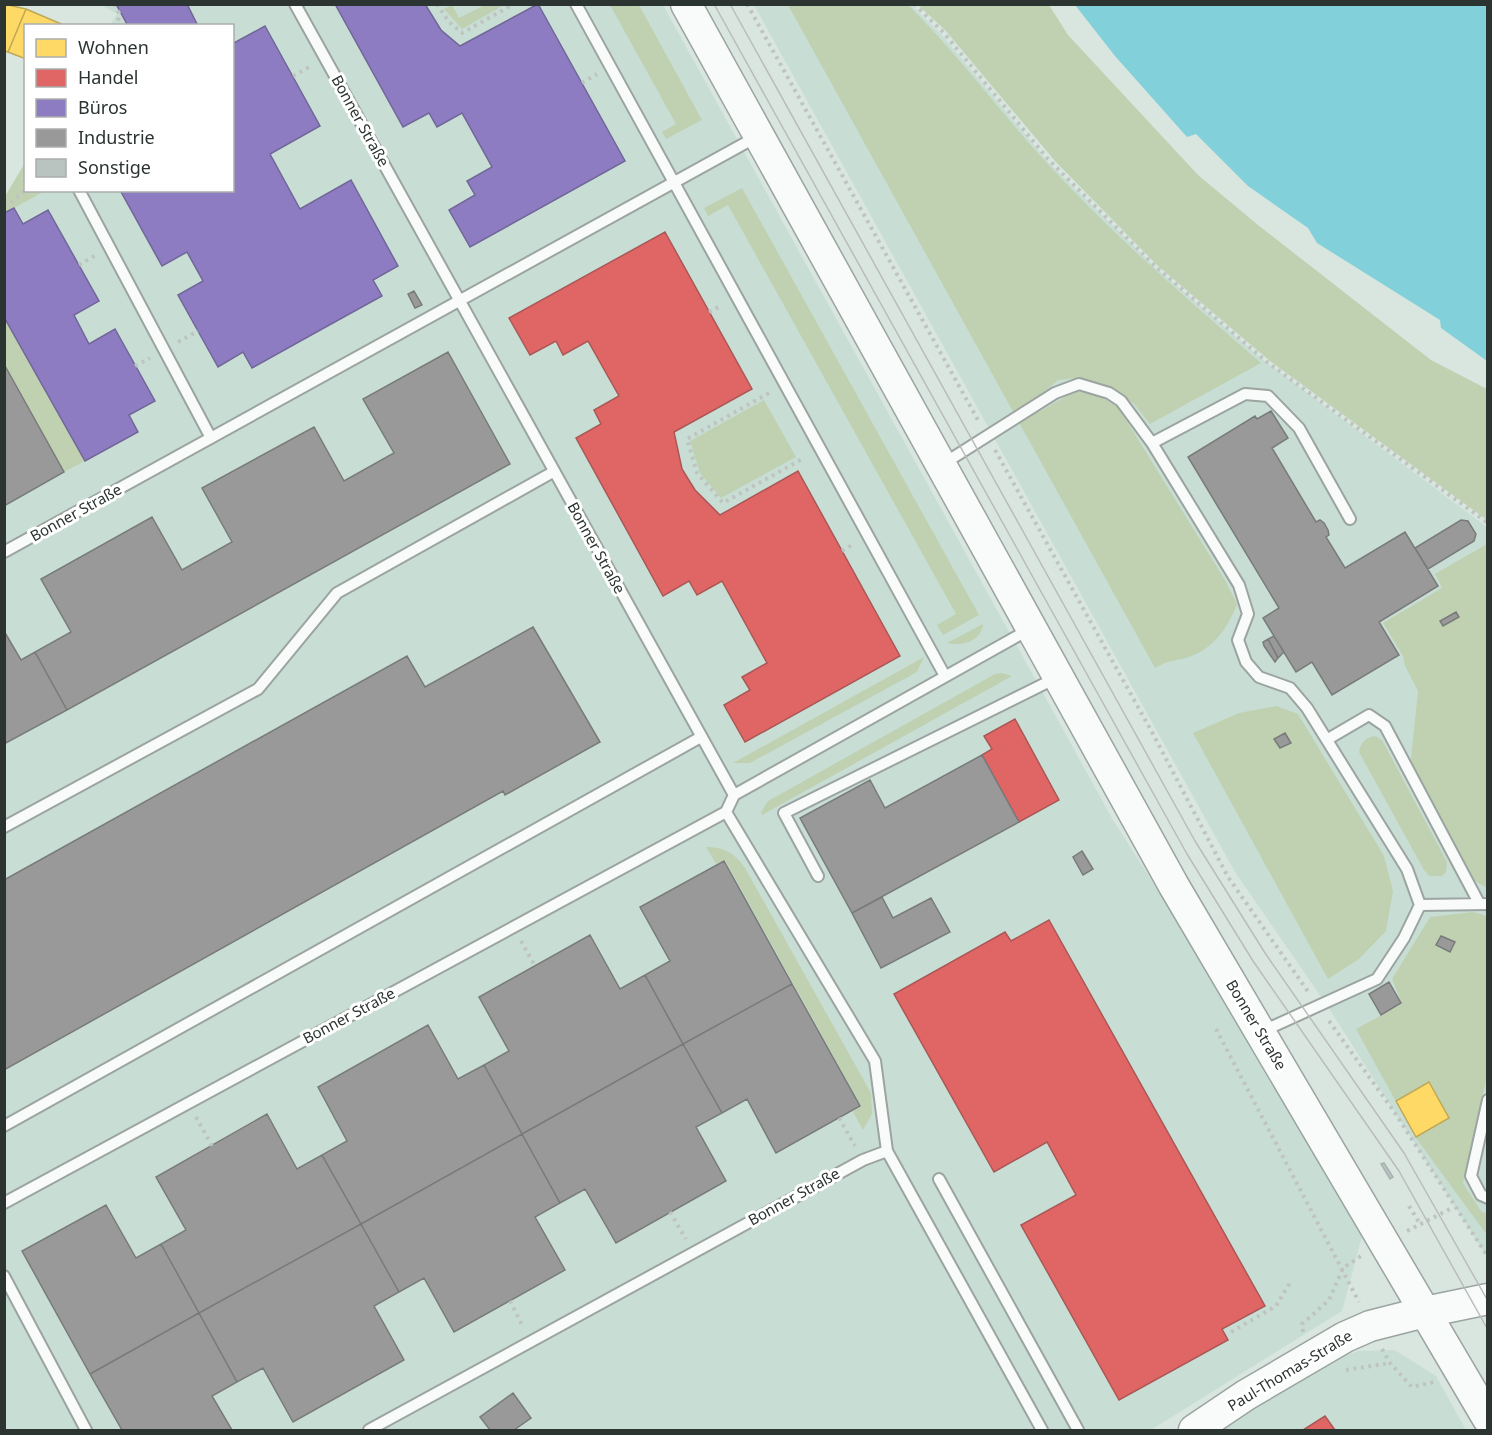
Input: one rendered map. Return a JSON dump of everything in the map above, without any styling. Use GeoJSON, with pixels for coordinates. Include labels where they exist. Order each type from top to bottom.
{"type":"FeatureCollection","features":[{"type":"Feature","properties":{"kind":"main road","name":"Bonner Straße"},"geometry":{"type":"LineString","coordinates":[[686,4],[942,465],[1030,629],[1260,1032],[1488,1419]]}},
{"type":"Feature","properties":{"kind":"main road","name":"Paul-Thomas-Straße"},"geometry":{"type":"LineString","coordinates":[[1194,1431],[1246,1395],[1345,1337],[1370,1326],[1488,1299]]}},
{"type":"Feature","properties":{"kind":"lane","name":"Bonner Straße"},"geometry":{"type":"LineString","coordinates":[[296,4],[458,302],[734,795]]}},
{"type":"Feature","properties":{"kind":"lane"},"geometry":{"type":"LineString","coordinates":[[576,4],[945,676]]}},
{"type":"Feature","properties":{"kind":"lane","name":"Bonner Straße"},"geometry":{"type":"LineString","coordinates":[[4,552],[759,136]]}},
{"type":"Feature","properties":{"kind":"lane"},"geometry":{"type":"LineString","coordinates":[[80,192],[211,438]]}},
{"type":"Feature","properties":{"kind":"lane"},"geometry":{"type":"LineString","coordinates":[[942,465],[1055,393],[1079,384],[1109,393],[1121,401],[1152,443],[1239,585],[1248,614],[1238,640],[1245,662],[1258,677],[1290,688],[1328,739],[1407,869],[1420,905],[1404,938],[1377,979],[1260,1032]]}},
{"type":"Feature","properties":{"kind":"lane"},"geometry":{"type":"LineString","coordinates":[[1152,443],[1245,394],[1268,396],[1299,428],[1350,519]]}},
{"type":"Feature","properties":{"kind":"lane"},"geometry":{"type":"LineString","coordinates":[[4,827],[258,689],[337,593],[553,472]]}},
{"type":"Feature","properties":{"kind":"lane"},"geometry":{"type":"LineString","coordinates":[[1030,629],[734,795],[726,812],[875,1061],[887,1151],[1042,1431]]}},
{"type":"Feature","properties":{"kind":"lane"},"geometry":{"type":"LineString","coordinates":[[818,876],[784,813],[1058,677]]}},
{"type":"Feature","properties":{"kind":"lane"},"geometry":{"type":"LineString","coordinates":[[1328,739],[1369,715],[1385,726],[1483,903],[1420,905]]}},
{"type":"Feature","properties":{"kind":"lane"},"geometry":{"type":"LineString","coordinates":[[4,1126],[701,737]]}},
{"type":"Feature","properties":{"kind":"lane","name":"Bonner Straße"},"geometry":{"type":"LineString","coordinates":[[4,1203],[726,812]]}},
{"type":"Feature","properties":{"kind":"lane"},"geometry":{"type":"LineString","coordinates":[[1488,1100],[1471,1176],[1481,1195],[1488,1198]]}},
{"type":"Feature","properties":{"kind":"lane","name":"Bonner Straße"},"geometry":{"type":"LineString","coordinates":[[369,1431],[863,1160],[887,1151]]}},
{"type":"Feature","properties":{"kind":"lane"},"geometry":{"type":"LineString","coordinates":[[939,1179],[1078,1431]]}},
{"type":"Feature","properties":{"kind":"lane"},"geometry":{"type":"LineString","coordinates":[[4,1276],[86,1431]]}},
{"type":"Feature","properties":{"kind":"path"},"geometry":{"type":"LineString","coordinates":[[114,4],[119,13],[118,24]]}},
{"type":"Feature","properties":{"kind":"path"},"geometry":{"type":"LineString","coordinates":[[437,4],[449,22],[462,33],[514,4]]}},
{"type":"Feature","properties":{"kind":"path"},"geometry":{"type":"LineString","coordinates":[[747,4],[1153,734],[1228,877],[1317,1006],[1395,1113],[1488,1257]]}},
{"type":"Feature","properties":{"kind":"path"},"geometry":{"type":"LineString","coordinates":[[914,4],[943,32],[1048,159],[1155,266],[1267,362],[1488,524]]}},
{"type":"Feature","properties":{"kind":"path"},"geometry":{"type":"LineString","coordinates":[[4,205],[8,205],[24,191]]}},
{"type":"Feature","properties":{"kind":"path"},"geometry":{"type":"LineString","coordinates":[[786,384],[687,439],[697,473],[723,503],[821,448]]}},
{"type":"Feature","properties":{"kind":"path"},"geometry":{"type":"LineString","coordinates":[[513,928],[535,966]]}},
{"type":"Feature","properties":{"kind":"path"},"geometry":{"type":"LineString","coordinates":[[1216,1029],[1343,1268]]}},
{"type":"Feature","properties":{"kind":"path"},"geometry":{"type":"LineString","coordinates":[[188,1104],[212,1146]]}},
{"type":"Feature","properties":{"kind":"path"},"geometry":{"type":"LineString","coordinates":[[839,1118],[863,1160]]}},
{"type":"Feature","properties":{"kind":"path"},"geometry":{"type":"LineString","coordinates":[[1409,1206],[1420,1224]]}},
{"type":"Feature","properties":{"kind":"path"},"geometry":{"type":"LineString","coordinates":[[670,1212],[693,1253]]}},
{"type":"Feature","properties":{"kind":"path"},"geometry":{"type":"LineString","coordinates":[[1231,1332],[1276,1306],[1291,1281]]}},
{"type":"Feature","properties":{"kind":"path"},"geometry":{"type":"LineString","coordinates":[[510,1301],[531,1342]]}},
{"type":"Feature","properties":{"kind":"shaded area"},"geometry":{"type":"Polygon","coordinates":[[[101,5],[663,5],[1113,820],[1367,1218],[1342,1311],[1151,1430],[5,1430],[4,198],[24,165],[24,192],[234,192],[234,24],[111,24],[117,14],[101,5]]]}},
{"type":"Feature","properties":{"kind":"shaded area"},"geometry":{"type":"Polygon","coordinates":[[[754,5],[911,5],[941,34],[1049,163],[1156,268],[1262,359],[1487,527],[1487,1257],[1328,1007],[1235,872],[754,5]]]}},
{"type":"Feature","properties":{"kind":"shaded area"},"geometry":{"type":"Polygon","coordinates":[[[1395,1350],[1436,1376],[1466,1430],[1223,1430],[1320,1365],[1358,1351],[1395,1350]]]}},
{"type":"Feature","properties":{"kind":"green space"},"geometry":{"type":"Polygon","coordinates":[[[452,5],[459,18],[485,5],[504,5],[462,29],[444,9],[452,5]]]}},
{"type":"Feature","properties":{"kind":"green space"},"geometry":{"type":"Polygon","coordinates":[[[610,5],[639,5],[702,120],[666,139],[662,132],[676,124],[610,5]]]}},
{"type":"Feature","properties":{"kind":"green space"},"geometry":{"type":"Polygon","coordinates":[[[788,5],[908,5],[1072,190],[1151,266],[1261,363],[1150,424],[1135,405],[1115,389],[1080,378],[1058,380],[1033,401],[1039,412],[1075,391],[1098,395],[1118,407],[1225,580],[1237,604],[1224,630],[1204,650],[1155,668],[788,5]]]}},
{"type":"Feature","properties":{"kind":"green space"},"geometry":{"type":"Polygon","coordinates":[[[918,5],[1049,5],[1068,35],[1198,175],[1258,225],[1431,360],[1487,389],[1487,520],[1270,361],[1157,265],[1055,161],[945,30],[918,5]]]}},
{"type":"Feature","properties":{"kind":"green space"},"geometry":{"type":"Polygon","coordinates":[[[24,165],[24,192],[43,192],[5,213],[4,198],[24,165]]]}},
{"type":"Feature","properties":{"kind":"green space"},"geometry":{"type":"Polygon","coordinates":[[[742,188],[979,615],[943,635],[937,625],[956,614],[728,205],[708,216],[704,208],[742,188]]]}},
{"type":"Feature","properties":{"kind":"green space"},"geometry":{"type":"Polygon","coordinates":[[[4,317],[85,461],[64,472],[5,364],[4,317]]]}},
{"type":"Feature","properties":{"kind":"green space"},"geometry":{"type":"Polygon","coordinates":[[[764,400],[796,457],[721,498],[700,473],[690,441],[764,400]]]}},
{"type":"Feature","properties":{"kind":"green space"},"geometry":{"type":"Polygon","coordinates":[[[1487,544],[1487,888],[1475,881],[1456,857],[1410,768],[1418,691],[1405,666],[1403,656],[1383,623],[1442,588],[1435,574],[1487,544]]]}},
{"type":"Feature","properties":{"kind":"green space"},"geometry":{"type":"Polygon","coordinates":[[[983,624],[982,630],[975,639],[958,644],[947,643],[983,624]]]}},
{"type":"Feature","properties":{"kind":"green space"},"geometry":{"type":"Polygon","coordinates":[[[924,657],[917,672],[750,763],[733,763],[924,657]]]}},
{"type":"Feature","properties":{"kind":"green space"},"geometry":{"type":"Polygon","coordinates":[[[1002,673],[1012,676],[762,815],[761,812],[768,801],[995,674],[1002,673]]]}},
{"type":"Feature","properties":{"kind":"green space"},"geometry":{"type":"Polygon","coordinates":[[[1276,706],[1298,714],[1384,856],[1393,891],[1386,931],[1359,959],[1328,979],[1193,733],[1239,713],[1276,706]]]}},
{"type":"Feature","properties":{"kind":"green space"},"geometry":{"type":"Polygon","coordinates":[[[1375,736],[1382,740],[1447,862],[1446,872],[1442,876],[1429,876],[1424,870],[1359,752],[1364,741],[1375,736]]]}},
{"type":"Feature","properties":{"kind":"green space"},"geometry":{"type":"Polygon","coordinates":[[[706,847],[728,852],[745,868],[871,1093],[872,1114],[863,1130],[853,1112],[861,1106],[725,860],[716,864],[706,847]]]}},
{"type":"Feature","properties":{"kind":"green space"},"geometry":{"type":"Polygon","coordinates":[[[1473,912],[1487,916],[1487,1076],[1463,1183],[1481,1211],[1487,1214],[1487,1235],[1416,1138],[1356,1029],[1402,1004],[1392,979],[1430,917],[1473,912]]]}},
{"type":"Feature","properties":{"kind":"water"},"geometry":{"type":"Polygon","coordinates":[[[1075,5],[1487,5],[1487,361],[1441,328],[1440,320],[1317,243],[1308,228],[1248,186],[1196,134],[1187,137],[1115,56],[1075,5]]]}},
{"type":"Feature","properties":{"kind":"building: Wohnen"},"geometry":{"type":"Polygon","coordinates":[[[4,4],[26,9],[8,52],[4,51],[4,4]]]}},
{"type":"Feature","properties":{"kind":"building: Wohnen"},"geometry":{"type":"Polygon","coordinates":[[[26,9],[61,24],[24,24],[24,58],[8,52],[26,9]]]}},
{"type":"Feature","properties":{"kind":"building: Wohnen"},"geometry":{"type":"Polygon","coordinates":[[[1429,1082],[1449,1118],[1416,1137],[1396,1101],[1429,1082]]]}},
{"type":"Feature","properties":{"kind":"building: Handel"},"geometry":{"type":"Polygon","coordinates":[[[665,232],[752,389],[674,432],[682,469],[695,490],[720,515],[798,471],[900,656],[745,742],[724,705],[750,690],[742,677],[767,663],[722,581],[697,595],[689,581],[663,596],[576,438],[601,424],[594,410],[619,396],[588,341],[563,355],[556,341],[530,355],[509,318],[665,232]]]}},
{"type":"Feature","properties":{"kind":"building: Handel"},"geometry":{"type":"Polygon","coordinates":[[[1015,719],[1059,800],[1019,822],[982,755],[992,749],[984,736],[1015,719]]]}},
{"type":"Feature","properties":{"kind":"building: Handel"},"geometry":{"type":"Polygon","coordinates":[[[1049,920],[1265,1306],[1222,1329],[1228,1340],[1119,1400],[1021,1225],[1076,1195],[1047,1142],[994,1172],[894,994],[1005,932],[1011,941],[1049,920]]]}},
{"type":"Feature","properties":{"kind":"building: Handel"},"geometry":{"type":"Polygon","coordinates":[[[1325,1416],[1335,1430],[1303,1430],[1325,1416]]]}},
{"type":"Feature","properties":{"kind":"building: Büros"},"geometry":{"type":"Polygon","coordinates":[[[116,4],[187,4],[197,24],[127,24],[116,4]]]}},
{"type":"Feature","properties":{"kind":"building: Büros"},"geometry":{"type":"Polygon","coordinates":[[[335,4],[425,4],[441,30],[460,46],[538,4],[625,161],[470,247],[449,210],[475,195],[467,181],[492,167],[462,113],[437,127],[429,113],[403,127],[335,4]]]}},
{"type":"Feature","properties":{"kind":"building: Büros"},"geometry":{"type":"Polygon","coordinates":[[[265,26],[320,126],[270,154],[300,209],[351,180],[398,266],[373,280],[382,296],[252,368],[243,352],[218,367],[178,295],[203,281],[187,252],[162,266],[121,192],[234,192],[234,43],[265,26]]]}},
{"type":"Feature","properties":{"kind":"building: Büros"},"geometry":{"type":"Polygon","coordinates":[[[14,208],[23,224],[48,210],[99,301],[74,315],[89,344],[115,329],[155,401],[129,415],[138,432],[85,461],[4,317],[4,213],[14,208]]]}},
{"type":"Feature","properties":{"kind":"building: Industrie"},"geometry":{"type":"Polygon","coordinates":[[[414,291],[422,305],[415,308],[408,294],[414,291]]]}},
{"type":"Feature","properties":{"kind":"building: Industrie"},"geometry":{"type":"Polygon","coordinates":[[[448,352],[510,464],[67,710],[35,652],[71,632],[41,579],[152,517],[182,570],[232,542],[202,488],[314,427],[344,481],[394,453],[363,399],[448,352]]]}},
{"type":"Feature","properties":{"kind":"building: Industrie"},"geometry":{"type":"Polygon","coordinates":[[[4,364],[64,472],[4,506],[4,364]]]}},
{"type":"Feature","properties":{"kind":"building: Industrie"},"geometry":{"type":"Polygon","coordinates":[[[1271,411],[1288,438],[1272,448],[1316,522],[1320,520],[1324,523],[1329,535],[1326,537],[1345,568],[1405,532],[1438,586],[1379,622],[1399,655],[1332,695],[1312,662],[1296,672],[1263,618],[1279,608],[1188,457],[1255,416],[1257,419],[1271,411]]]}},
{"type":"Feature","properties":{"kind":"building: Industrie"},"geometry":{"type":"Polygon","coordinates":[[[1461,520],[1468,521],[1476,534],[1474,541],[1428,569],[1415,548],[1461,520]]]}},
{"type":"Feature","properties":{"kind":"building: Industrie"},"geometry":{"type":"Polygon","coordinates":[[[1456,612],[1459,617],[1443,626],[1440,621],[1456,612]]]}},
{"type":"Feature","properties":{"kind":"building: Industrie"},"geometry":{"type":"Polygon","coordinates":[[[533,627],[600,742],[505,795],[503,791],[4,1070],[4,880],[407,656],[425,687],[533,627]]]}},
{"type":"Feature","properties":{"kind":"building: Industrie"},"geometry":{"type":"Polygon","coordinates":[[[4,631],[21,660],[35,652],[67,710],[4,744],[4,631]]]}},
{"type":"Feature","properties":{"kind":"building: Industrie"},"geometry":{"type":"Polygon","coordinates":[[[1274,636],[1284,652],[1278,658],[1268,639],[1274,636]]]}},
{"type":"Feature","properties":{"kind":"building: Industrie"},"geometry":{"type":"Polygon","coordinates":[[[1268,639],[1278,658],[1275,662],[1264,646],[1263,642],[1268,639]]]}},
{"type":"Feature","properties":{"kind":"building: Industrie"},"geometry":{"type":"Polygon","coordinates":[[[1285,733],[1291,743],[1280,748],[1274,739],[1285,733]]]}},
{"type":"Feature","properties":{"kind":"building: Industrie"},"geometry":{"type":"Polygon","coordinates":[[[982,755],[1019,822],[852,913],[800,818],[870,780],[885,808],[982,755]]]}},
{"type":"Feature","properties":{"kind":"building: Industrie"},"geometry":{"type":"Polygon","coordinates":[[[1082,851],[1093,869],[1083,875],[1073,857],[1082,851]]]}},
{"type":"Feature","properties":{"kind":"building: Industrie"},"geometry":{"type":"Polygon","coordinates":[[[724,861],[792,984],[683,1044],[645,975],[670,961],[640,907],[724,861]]]}},
{"type":"Feature","properties":{"kind":"building: Industrie"},"geometry":{"type":"Polygon","coordinates":[[[882,897],[893,918],[931,898],[950,932],[881,968],[852,913],[882,897]]]}},
{"type":"Feature","properties":{"kind":"building: Industrie"},"geometry":{"type":"Polygon","coordinates":[[[590,935],[620,989],[645,975],[683,1044],[522,1134],[484,1065],[509,1051],[479,997],[590,935]]]}},
{"type":"Feature","properties":{"kind":"building: Industrie"},"geometry":{"type":"Polygon","coordinates":[[[1441,936],[1455,942],[1450,952],[1436,945],[1441,936]]]}},
{"type":"Feature","properties":{"kind":"building: Industrie"},"geometry":{"type":"Polygon","coordinates":[[[1389,982],[1401,1003],[1381,1015],[1369,994],[1389,982]]]}},
{"type":"Feature","properties":{"kind":"building: Industrie"},"geometry":{"type":"Polygon","coordinates":[[[792,984],[860,1106],[776,1153],[747,1099],[722,1113],[683,1044],[792,984]]]}},
{"type":"Feature","properties":{"kind":"building: Industrie"},"geometry":{"type":"Polygon","coordinates":[[[428,1025],[458,1079],[484,1065],[522,1134],[361,1224],[322,1155],[347,1141],[318,1087],[428,1025]]]}},
{"type":"Feature","properties":{"kind":"building: Industrie"},"geometry":{"type":"Polygon","coordinates":[[[683,1044],[722,1113],[696,1127],[726,1181],[616,1243],[585,1189],[560,1203],[522,1134],[683,1044]]]}},
{"type":"Feature","properties":{"kind":"building: Industrie"},"geometry":{"type":"Polygon","coordinates":[[[267,1114],[297,1169],[322,1155],[361,1224],[199,1313],[161,1244],[186,1230],[156,1177],[267,1114]]]}},
{"type":"Feature","properties":{"kind":"building: Industrie"},"geometry":{"type":"Polygon","coordinates":[[[522,1134],[560,1203],[535,1217],[565,1270],[454,1332],[424,1278],[399,1292],[361,1224],[522,1134]]]}},
{"type":"Feature","properties":{"kind":"building: Industrie"},"geometry":{"type":"Polygon","coordinates":[[[106,1205],[136,1258],[161,1244],[199,1313],[90,1374],[22,1251],[106,1205]]]}},
{"type":"Feature","properties":{"kind":"building: Industrie"},"geometry":{"type":"Polygon","coordinates":[[[361,1224],[399,1292],[374,1306],[404,1360],[293,1422],[263,1368],[237,1382],[199,1313],[361,1224]]]}},
{"type":"Feature","properties":{"kind":"building: Industrie"},"geometry":{"type":"Polygon","coordinates":[[[199,1313],[237,1382],[212,1396],[232,1430],[122,1430],[90,1374],[199,1313]]]}},
{"type":"Feature","properties":{"kind":"building: Industrie"},"geometry":{"type":"Polygon","coordinates":[[[513,1393],[531,1418],[514,1430],[490,1430],[480,1417],[513,1393]]]}},
{"type":"Feature","properties":{"kind":"building: Sonstige"},"geometry":{"type":"Polygon","coordinates":[[[1384,1163],[1393,1177],[1390,1179],[1381,1164],[1384,1163]]]}},
{"type":"Feature","properties":{"kind":"tram line"},"geometry":{"type":"LineString","coordinates":[[714,4],[1187,854],[1253,961],[1399,1171],[1488,1330]]}},
{"type":"Feature","properties":{"kind":"tram line"},"geometry":{"type":"LineString","coordinates":[[730,4],[1195,841],[1265,953],[1404,1153],[1488,1301]]}}]}
